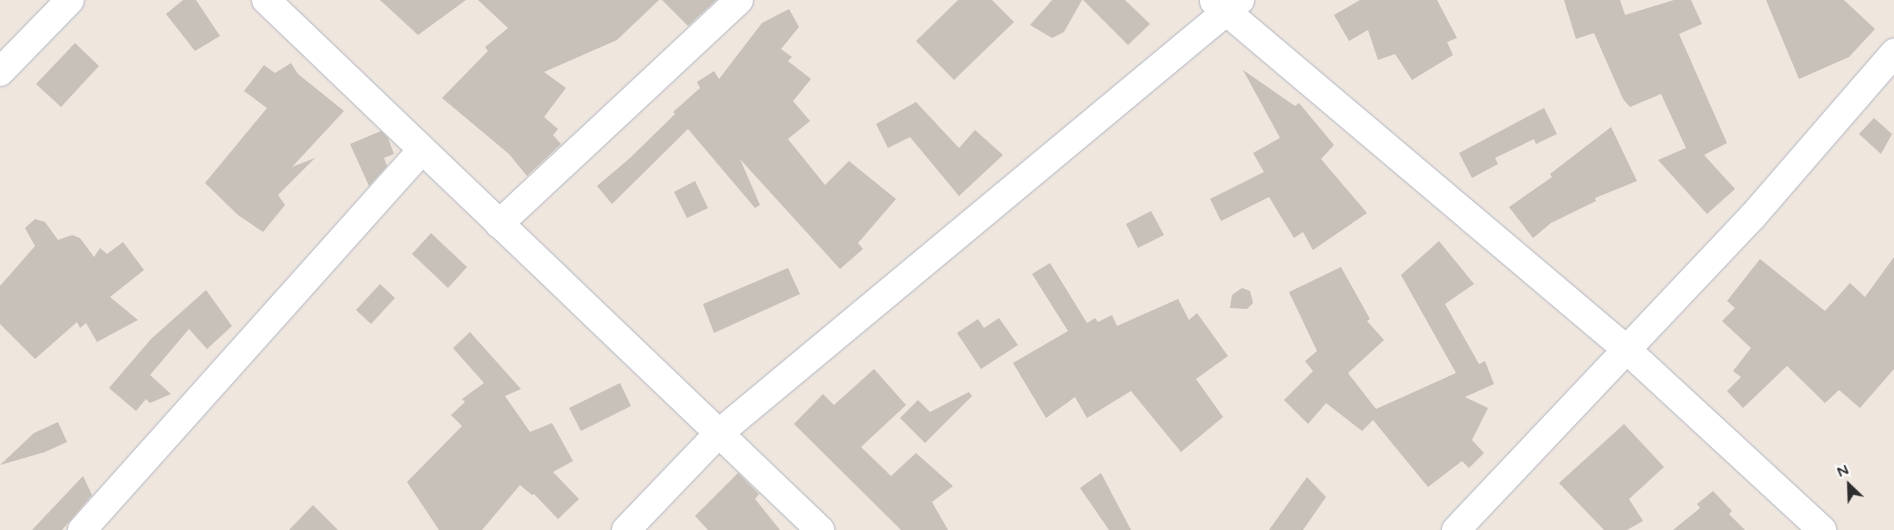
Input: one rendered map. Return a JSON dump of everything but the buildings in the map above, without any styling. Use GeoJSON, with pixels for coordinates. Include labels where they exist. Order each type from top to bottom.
{"type":"FeatureCollection","features":[{"type":"Feature","properties":{"kind":"street"},"geometry":{"type":"LineString","coordinates":[[0,72],[70,0]]}},
{"type":"Feature","properties":{"kind":"street"},"geometry":{"type":"LineString","coordinates":[[266,0],[820,530]]}},
{"type":"Feature","properties":{"kind":"street"},"geometry":{"type":"LineString","coordinates":[[499,224],[739,0]]}},
{"type":"Feature","properties":{"kind":"street"},"geometry":{"type":"LineString","coordinates":[[626,530],[718,434],[1226,4],[1626,349],[1822,530]]}},
{"type":"Feature","properties":{"kind":"street"},"geometry":{"type":"LineString","coordinates":[[1456,530],[1753,216],[1894,53]]}},
{"type":"Feature","properties":{"kind":"street"},"geometry":{"type":"LineString","coordinates":[[82,530],[422,150]]}}]}
